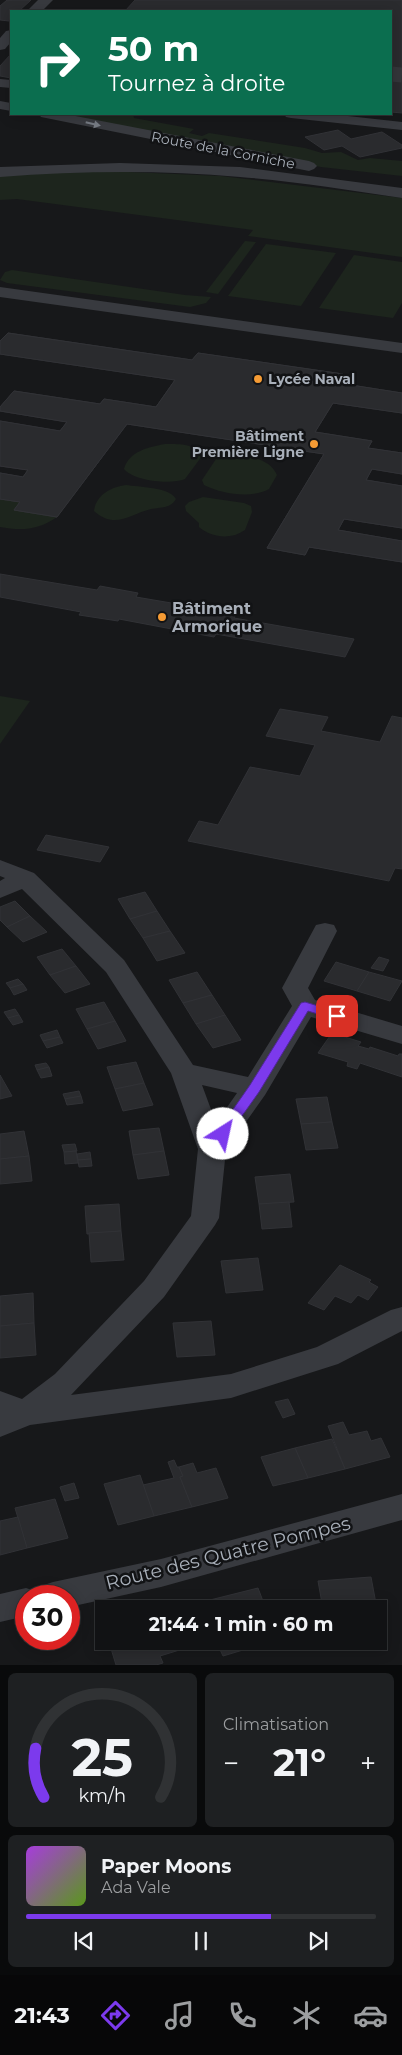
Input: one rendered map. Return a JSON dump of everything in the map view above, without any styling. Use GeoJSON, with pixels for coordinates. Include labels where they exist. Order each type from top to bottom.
{"type":"FeatureCollection","features":[{"type":"Feature","properties":{"kind":"street"},"geometry":{"type":"LineString","coordinates":[[35,10],[46,0]]}},
{"type":"Feature","properties":{"kind":"street"},"geometry":{"type":"LineString","coordinates":[[0,46],[10,35]]}},
{"type":"Feature","properties":{"kind":"street","name":"Route de la Corniche"},"geometry":{"type":"LineString","coordinates":[[51,115],[330,171],[402,179]]}},
{"type":"Feature","properties":{"kind":"street"},"geometry":{"type":"LineString","coordinates":[[300,115],[402,126]]}},
{"type":"Feature","properties":{"kind":"street"},"geometry":{"type":"LineString","coordinates":[[0,172],[51,167],[133,167],[240,172],[402,193]]}},
{"type":"Feature","properties":{"kind":"street"},"geometry":{"type":"LineString","coordinates":[[0,292],[402,348]]}},
{"type":"Feature","properties":{"kind":"street"},"geometry":{"type":"LineString","coordinates":[[0,867],[25,878],[115,966],[184,1072],[212,1149],[205,1218],[154,1289],[66,1382],[8,1414]]}},
{"type":"Feature","properties":{"kind":"street"},"geometry":{"type":"LineString","coordinates":[[0,890],[25,878]]}},
{"type":"Feature","properties":{"kind":"street"},"geometry":{"type":"LineString","coordinates":[[325,931],[295,988],[305,1006],[402,1035]]}},
{"type":"Feature","properties":{"kind":"street"},"geometry":{"type":"LineString","coordinates":[[212,1149],[255,1088],[305,1006]]}},
{"type":"Feature","properties":{"kind":"street"},"geometry":{"type":"LineString","coordinates":[[184,1072],[255,1088]]}},
{"type":"Feature","properties":{"kind":"street"},"geometry":{"type":"LineString","coordinates":[[8,1414],[231,1386],[327,1356],[402,1318]]}},
{"type":"Feature","properties":{"kind":"street","name":"Route des Quatre Pompes"},"geometry":{"type":"LineString","coordinates":[[80,1590],[161,1573],[402,1507]]}},
{"type":"Feature","properties":{"kind":"street"},"geometry":{"type":"LineString","coordinates":[[0,1608],[15,1605]]}},
{"type":"Feature","properties":{"kind":"shaded area"},"geometry":{"type":"Polygon","coordinates":[[[63,115],[133,115],[134,118],[194,129],[189,133],[202,136],[209,133],[305,148],[322,153],[341,152],[358,160],[370,158],[402,161],[402,176],[321,167],[92,123],[63,115]]]}},
{"type":"Feature","properties":{"kind":"shaded area"},"geometry":{"type":"Polygon","coordinates":[[[106,171],[221,176],[402,198],[402,257],[248,236],[253,230],[17,199],[0,200],[0,175],[106,171]]]}},
{"type":"Feature","properties":{"kind":"shaded area"},"geometry":{"type":"Polygon","coordinates":[[[245,241],[256,242],[218,294],[206,292],[245,241]]]}},
{"type":"Feature","properties":{"kind":"shaded area"},"geometry":{"type":"Polygon","coordinates":[[[266,244],[336,253],[301,306],[228,296],[266,244]]]}},
{"type":"Feature","properties":{"kind":"shaded area"},"geometry":{"type":"Polygon","coordinates":[[[354,255],[402,262],[402,303],[393,318],[319,308],[354,255]]]}},
{"type":"Feature","properties":{"kind":"shaded area"},"geometry":{"type":"Polygon","coordinates":[[[12,270],[185,295],[211,297],[206,303],[190,307],[7,283],[0,280],[5,272],[12,270]]]}},
{"type":"Feature","properties":{"kind":"shaded area"},"geometry":{"type":"Polygon","coordinates":[[[165,444],[191,446],[202,456],[185,479],[171,482],[153,481],[136,476],[124,469],[130,458],[135,454],[146,448],[165,444]]]}},
{"type":"Feature","properties":{"kind":"shaded area"},"geometry":{"type":"Polygon","coordinates":[[[232,455],[251,457],[264,461],[274,469],[277,475],[269,489],[245,495],[219,491],[204,485],[202,480],[216,459],[232,455]]]}},
{"type":"Feature","properties":{"kind":"shaded area"},"geometry":{"type":"Polygon","coordinates":[[[126,485],[161,490],[173,495],[176,499],[168,506],[151,509],[116,520],[102,517],[94,511],[95,505],[101,496],[110,490],[126,485]]]}},
{"type":"Feature","properties":{"kind":"shaded area"},"geometry":{"type":"Polygon","coordinates":[[[203,497],[244,503],[251,506],[252,512],[245,530],[228,536],[210,534],[204,531],[199,527],[199,523],[186,511],[185,506],[189,502],[203,497]]]}},
{"type":"Feature","properties":{"kind":"shaded area"},"geometry":{"type":"Polygon","coordinates":[[[0,499],[20,502],[15,510],[57,517],[37,527],[15,529],[0,527],[0,499]]]}},
{"type":"Feature","properties":{"kind":"shaded area"},"geometry":{"type":"Polygon","coordinates":[[[0,696],[30,701],[0,744],[0,696]]]}},
{"type":"Feature","properties":{"kind":"building"},"geometry":{"type":"Polygon","coordinates":[[[7,0],[31,0],[20,10],[10,10],[9,21],[0,20],[0,6],[7,0]]]}},
{"type":"Feature","properties":{"kind":"building"},"geometry":{"type":"Polygon","coordinates":[[[135,0],[402,0],[402,113],[392,112],[392,10],[126,10],[135,0]]]}},
{"type":"Feature","properties":{"kind":"building"},"geometry":{"type":"Polygon","coordinates":[[[10,55],[10,78],[0,76],[0,66],[10,55]]]}},
{"type":"Feature","properties":{"kind":"building"},"geometry":{"type":"Polygon","coordinates":[[[338,130],[351,139],[382,132],[402,145],[402,148],[360,157],[342,146],[324,150],[305,137],[338,130]]]}},
{"type":"Feature","properties":{"kind":"building","name":"Bâtiment Première Ligne"},"geometry":{"type":"Polygon","coordinates":[[[8,333],[192,360],[198,353],[343,374],[338,383],[402,393],[402,413],[333,403],[315,432],[372,441],[368,448],[402,453],[402,474],[372,469],[366,480],[402,486],[402,528],[344,519],[338,530],[402,541],[402,562],[309,547],[305,555],[267,548],[324,454],[127,424],[57,517],[14,510],[20,502],[0,499],[0,473],[23,477],[28,470],[0,466],[0,421],[60,431],[67,422],[0,411],[0,407],[14,391],[100,404],[104,399],[156,407],[175,380],[0,354],[0,341],[8,333]]]}},
{"type":"Feature","properties":{"kind":"building","name":"Bâtiment Première Ligne"},"geometry":{"type":"Polygon","coordinates":[[[8,333],[192,360],[198,353],[343,374],[338,383],[402,393],[402,413],[333,403],[315,432],[372,441],[368,448],[402,453],[402,474],[372,469],[366,480],[402,486],[402,528],[344,519],[338,530],[402,541],[402,562],[309,547],[305,555],[267,548],[324,454],[127,424],[57,517],[14,510],[20,502],[0,499],[0,473],[23,477],[28,470],[0,466],[0,421],[60,431],[67,422],[0,411],[0,407],[14,391],[100,404],[104,399],[156,407],[175,380],[0,354],[0,341],[8,333]]]}},
{"type":"Feature","properties":{"kind":"building","name":"Bâtiment Armorique"},"geometry":{"type":"Polygon","coordinates":[[[0,574],[97,590],[100,586],[138,593],[136,597],[236,614],[234,618],[354,639],[345,657],[216,634],[214,637],[119,619],[118,621],[79,615],[81,612],[0,597],[0,574]]]}},
{"type":"Feature","properties":{"kind":"building"},"geometry":{"type":"Polygon","coordinates":[[[280,709],[328,717],[321,731],[380,742],[392,716],[402,718],[402,869],[395,868],[389,881],[188,841],[199,821],[218,825],[250,767],[300,776],[315,745],[266,736],[280,709]]]}},
{"type":"Feature","properties":{"kind":"building"},"geometry":{"type":"Polygon","coordinates":[[[46,835],[109,847],[100,862],[37,850],[46,835]]]}},
{"type":"Feature","properties":{"kind":"building"},"geometry":{"type":"Polygon","coordinates":[[[145,892],[157,911],[130,919],[118,899],[145,892]]]}},
{"type":"Feature","properties":{"kind":"building"},"geometry":{"type":"Polygon","coordinates":[[[15,901],[30,916],[7,927],[0,920],[0,907],[15,901]]]}},
{"type":"Feature","properties":{"kind":"building"},"geometry":{"type":"Polygon","coordinates":[[[157,911],[170,931],[143,938],[130,919],[157,911]]]}},
{"type":"Feature","properties":{"kind":"building"},"geometry":{"type":"Polygon","coordinates":[[[30,916],[47,932],[23,942],[7,927],[30,916]]]}},
{"type":"Feature","properties":{"kind":"building"},"geometry":{"type":"Polygon","coordinates":[[[170,931],[185,953],[157,961],[143,938],[170,931]]]}},
{"type":"Feature","properties":{"kind":"building"},"geometry":{"type":"Polygon","coordinates":[[[62,949],[76,966],[50,975],[37,957],[62,949]]]}},
{"type":"Feature","properties":{"kind":"building"},"geometry":{"type":"Polygon","coordinates":[[[379,957],[389,960],[383,971],[371,968],[379,957]]]}},
{"type":"Feature","properties":{"kind":"building"},"geometry":{"type":"Polygon","coordinates":[[[336,962],[369,972],[357,991],[324,981],[336,962]]]}},
{"type":"Feature","properties":{"kind":"building"},"geometry":{"type":"Polygon","coordinates":[[[76,966],[90,984],[65,993],[50,975],[76,966]]]}},
{"type":"Feature","properties":{"kind":"building"},"geometry":{"type":"Polygon","coordinates":[[[197,972],[212,995],[183,1003],[169,980],[197,972]]]}},
{"type":"Feature","properties":{"kind":"building"},"geometry":{"type":"Polygon","coordinates":[[[369,972],[402,981],[390,1001],[357,991],[369,972]]]}},
{"type":"Feature","properties":{"kind":"building"},"geometry":{"type":"Polygon","coordinates":[[[18,979],[23,984],[10,988],[6,983],[18,979]]]}},
{"type":"Feature","properties":{"kind":"building"},"geometry":{"type":"Polygon","coordinates":[[[23,984],[27,990],[14,995],[10,988],[23,984]]]}},
{"type":"Feature","properties":{"kind":"building"},"geometry":{"type":"Polygon","coordinates":[[[212,995],[225,1015],[196,1024],[183,1003],[212,995]]]}},
{"type":"Feature","properties":{"kind":"building"},"geometry":{"type":"Polygon","coordinates":[[[104,1002],[115,1021],[87,1029],[76,1009],[104,1002]]]}},
{"type":"Feature","properties":{"kind":"building"},"geometry":{"type":"Polygon","coordinates":[[[15,1009],[19,1015],[8,1018],[4,1012],[15,1009]]]}},
{"type":"Feature","properties":{"kind":"building"},"geometry":{"type":"Polygon","coordinates":[[[19,1015],[23,1022],[13,1025],[8,1018],[19,1015]]]}},
{"type":"Feature","properties":{"kind":"building"},"geometry":{"type":"Polygon","coordinates":[[[225,1015],[241,1040],[213,1048],[196,1024],[225,1015]]]}},
{"type":"Feature","properties":{"kind":"building"},"geometry":{"type":"Polygon","coordinates":[[[115,1021],[126,1041],[98,1049],[87,1029],[115,1021]]]}},
{"type":"Feature","properties":{"kind":"building"},"geometry":{"type":"Polygon","coordinates":[[[57,1030],[60,1037],[43,1041],[40,1035],[57,1030]]]}},
{"type":"Feature","properties":{"kind":"building"},"geometry":{"type":"Polygon","coordinates":[[[332,1033],[361,1042],[358,1046],[369,1049],[370,1047],[398,1056],[402,1054],[402,1077],[360,1063],[357,1069],[347,1066],[348,1062],[318,1053],[332,1033]]]}},
{"type":"Feature","properties":{"kind":"building"},"geometry":{"type":"Polygon","coordinates":[[[60,1037],[63,1043],[47,1048],[43,1041],[60,1037]]]}},
{"type":"Feature","properties":{"kind":"building"},"geometry":{"type":"Polygon","coordinates":[[[136,1062],[144,1083],[115,1089],[107,1067],[136,1062]]]}},
{"type":"Feature","properties":{"kind":"building"},"geometry":{"type":"Polygon","coordinates":[[[46,1063],[49,1067],[37,1070],[35,1065],[46,1063]]]}},
{"type":"Feature","properties":{"kind":"building"},"geometry":{"type":"Polygon","coordinates":[[[49,1067],[52,1076],[41,1078],[37,1070],[49,1067]]]}},
{"type":"Feature","properties":{"kind":"building"},"geometry":{"type":"Polygon","coordinates":[[[0,1075],[12,1096],[0,1099],[0,1075]]]}},
{"type":"Feature","properties":{"kind":"building"},"geometry":{"type":"Polygon","coordinates":[[[144,1083],[153,1105],[123,1111],[115,1089],[144,1083]]]}},
{"type":"Feature","properties":{"kind":"building"},"geometry":{"type":"Polygon","coordinates":[[[79,1091],[81,1096],[65,1099],[63,1094],[79,1091]]]}},
{"type":"Feature","properties":{"kind":"building"},"geometry":{"type":"Polygon","coordinates":[[[81,1096],[83,1103],[67,1105],[65,1099],[81,1096]]]}},
{"type":"Feature","properties":{"kind":"building"},"geometry":{"type":"Polygon","coordinates":[[[327,1097],[332,1122],[301,1124],[296,1099],[327,1097]]]}},
{"type":"Feature","properties":{"kind":"building"},"geometry":{"type":"Polygon","coordinates":[[[332,1122],[338,1148],[306,1150],[301,1124],[332,1122]]]}},
{"type":"Feature","properties":{"kind":"building"},"geometry":{"type":"Polygon","coordinates":[[[159,1128],[164,1151],[133,1155],[129,1131],[159,1128]]]}},
{"type":"Feature","properties":{"kind":"building"},"geometry":{"type":"Polygon","coordinates":[[[24,1131],[29,1156],[0,1159],[0,1134],[24,1131]]]}},
{"type":"Feature","properties":{"kind":"building"},"geometry":{"type":"Polygon","coordinates":[[[75,1144],[77,1151],[64,1152],[62,1145],[75,1144]]]}},
{"type":"Feature","properties":{"kind":"building"},"geometry":{"type":"Polygon","coordinates":[[[76,1151],[78,1163],[65,1164],[64,1152],[76,1151]]]}},
{"type":"Feature","properties":{"kind":"building"},"geometry":{"type":"Polygon","coordinates":[[[164,1151],[169,1175],[138,1179],[133,1155],[164,1151]]]}},
{"type":"Feature","properties":{"kind":"building"},"geometry":{"type":"Polygon","coordinates":[[[90,1152],[91,1159],[78,1160],[77,1154],[90,1152]]]}},
{"type":"Feature","properties":{"kind":"building"},"geometry":{"type":"Polygon","coordinates":[[[29,1156],[32,1181],[0,1184],[0,1159],[29,1156]]]}},
{"type":"Feature","properties":{"kind":"building"},"geometry":{"type":"Polygon","coordinates":[[[91,1159],[92,1166],[79,1167],[78,1160],[91,1159]]]}},
{"type":"Feature","properties":{"kind":"building"},"geometry":{"type":"Polygon","coordinates":[[[290,1174],[294,1202],[259,1204],[255,1177],[290,1174]]]}},
{"type":"Feature","properties":{"kind":"building"},"geometry":{"type":"Polygon","coordinates":[[[289,1202],[292,1227],[262,1229],[259,1204],[289,1202]]]}},
{"type":"Feature","properties":{"kind":"building"},"geometry":{"type":"Polygon","coordinates":[[[119,1204],[121,1231],[87,1234],[85,1206],[119,1204]]]}},
{"type":"Feature","properties":{"kind":"building"},"geometry":{"type":"Polygon","coordinates":[[[121,1231],[124,1260],[91,1262],[89,1233],[121,1231]]]}},
{"type":"Feature","properties":{"kind":"building"},"geometry":{"type":"Polygon","coordinates":[[[258,1258],[263,1290],[226,1293],[221,1261],[258,1258]]]}},
{"type":"Feature","properties":{"kind":"building"},"geometry":{"type":"Polygon","coordinates":[[[340,1265],[371,1280],[369,1282],[378,1287],[368,1300],[358,1295],[351,1303],[335,1296],[324,1310],[308,1303],[340,1265]]]}},
{"type":"Feature","properties":{"kind":"building"},"geometry":{"type":"Polygon","coordinates":[[[33,1293],[34,1323],[0,1326],[0,1296],[33,1293]]]}},
{"type":"Feature","properties":{"kind":"building"},"geometry":{"type":"Polygon","coordinates":[[[211,1321],[215,1355],[177,1357],[173,1323],[211,1321]]]}},
{"type":"Feature","properties":{"kind":"building"},"geometry":{"type":"Polygon","coordinates":[[[34,1323],[36,1355],[0,1358],[0,1326],[34,1323]]]}},
{"type":"Feature","properties":{"kind":"building"},"geometry":{"type":"Polygon","coordinates":[[[288,1399],[295,1414],[283,1418],[275,1402],[288,1399]]]}},
{"type":"Feature","properties":{"kind":"building"},"geometry":{"type":"Polygon","coordinates":[[[343,1422],[349,1435],[367,1431],[371,1441],[381,1438],[390,1457],[345,1469],[328,1426],[343,1422]]]}},
{"type":"Feature","properties":{"kind":"building"},"geometry":{"type":"Polygon","coordinates":[[[332,1439],[345,1469],[308,1478],[295,1448],[332,1439]]]}},
{"type":"Feature","properties":{"kind":"building"},"geometry":{"type":"Polygon","coordinates":[[[295,1448],[308,1478],[273,1486],[261,1457],[295,1448]]]}},
{"type":"Feature","properties":{"kind":"building"},"geometry":{"type":"Polygon","coordinates":[[[174,1460],[183,1476],[180,1477],[192,1507],[154,1516],[143,1485],[174,1478],[168,1462],[174,1460]]]}},
{"type":"Feature","properties":{"kind":"building"},"geometry":{"type":"Polygon","coordinates":[[[193,1463],[197,1473],[216,1468],[228,1498],[192,1507],[180,1477],[183,1476],[179,1467],[193,1463]]]}},
{"type":"Feature","properties":{"kind":"building"},"geometry":{"type":"Polygon","coordinates":[[[140,1475],[154,1516],[118,1525],[104,1484],[140,1475]]]}},
{"type":"Feature","properties":{"kind":"building"},"geometry":{"type":"Polygon","coordinates":[[[74,1483],[79,1498],[65,1501],[60,1487],[74,1483]]]}},
{"type":"Feature","properties":{"kind":"building"},"geometry":{"type":"Polygon","coordinates":[[[55,1499],[68,1538],[27,1548],[15,1508],[55,1499]]]}},
{"type":"Feature","properties":{"kind":"building"},"geometry":{"type":"Polygon","coordinates":[[[18,1517],[27,1548],[0,1555],[0,1521],[18,1517]]]}},
{"type":"Feature","properties":{"kind":"building"},"geometry":{"type":"Polygon","coordinates":[[[371,1577],[375,1600],[321,1600],[318,1581],[371,1577]]]}},
{"type":"Feature","properties":{"kind":"building"},"geometry":{"type":"Polygon","coordinates":[[[258,1588],[263,1600],[210,1600],[258,1588]]]}},
{"type":"Feature","properties":{"kind":"building"},"geometry":{"type":"Polygon","coordinates":[[[111,1650],[180,1650],[160,1656],[163,1663],[156,1665],[116,1665],[111,1650]]]}},
{"type":"Feature","properties":{"kind":"building"},"geometry":{"type":"Polygon","coordinates":[[[220,1650],[243,1650],[223,1656],[220,1650]]]}},
{"type":"Feature","properties":{"kind":"tunnel"},"geometry":{"type":"LineString","coordinates":[[392,74],[402,75]]}},
{"type":"Feature","properties":{"kind":"place","name":"Lycée Naval"},"geometry":{"type":"Point","coordinates":[258,379]}},
{"type":"Feature","properties":{"kind":"place","name":"Bâtiment Première Ligne"},"geometry":{"type":"Point","coordinates":[314,444]}},
{"type":"Feature","properties":{"kind":"place","name":"Bâtiment Armorique"},"geometry":{"type":"Point","coordinates":[162,617]}},
{"type":"Feature","properties":{"kind":"route"},"geometry":{"type":"LineString","coordinates":[[223,1134],[255,1088],[305,1006],[337,1016]]}}]}
